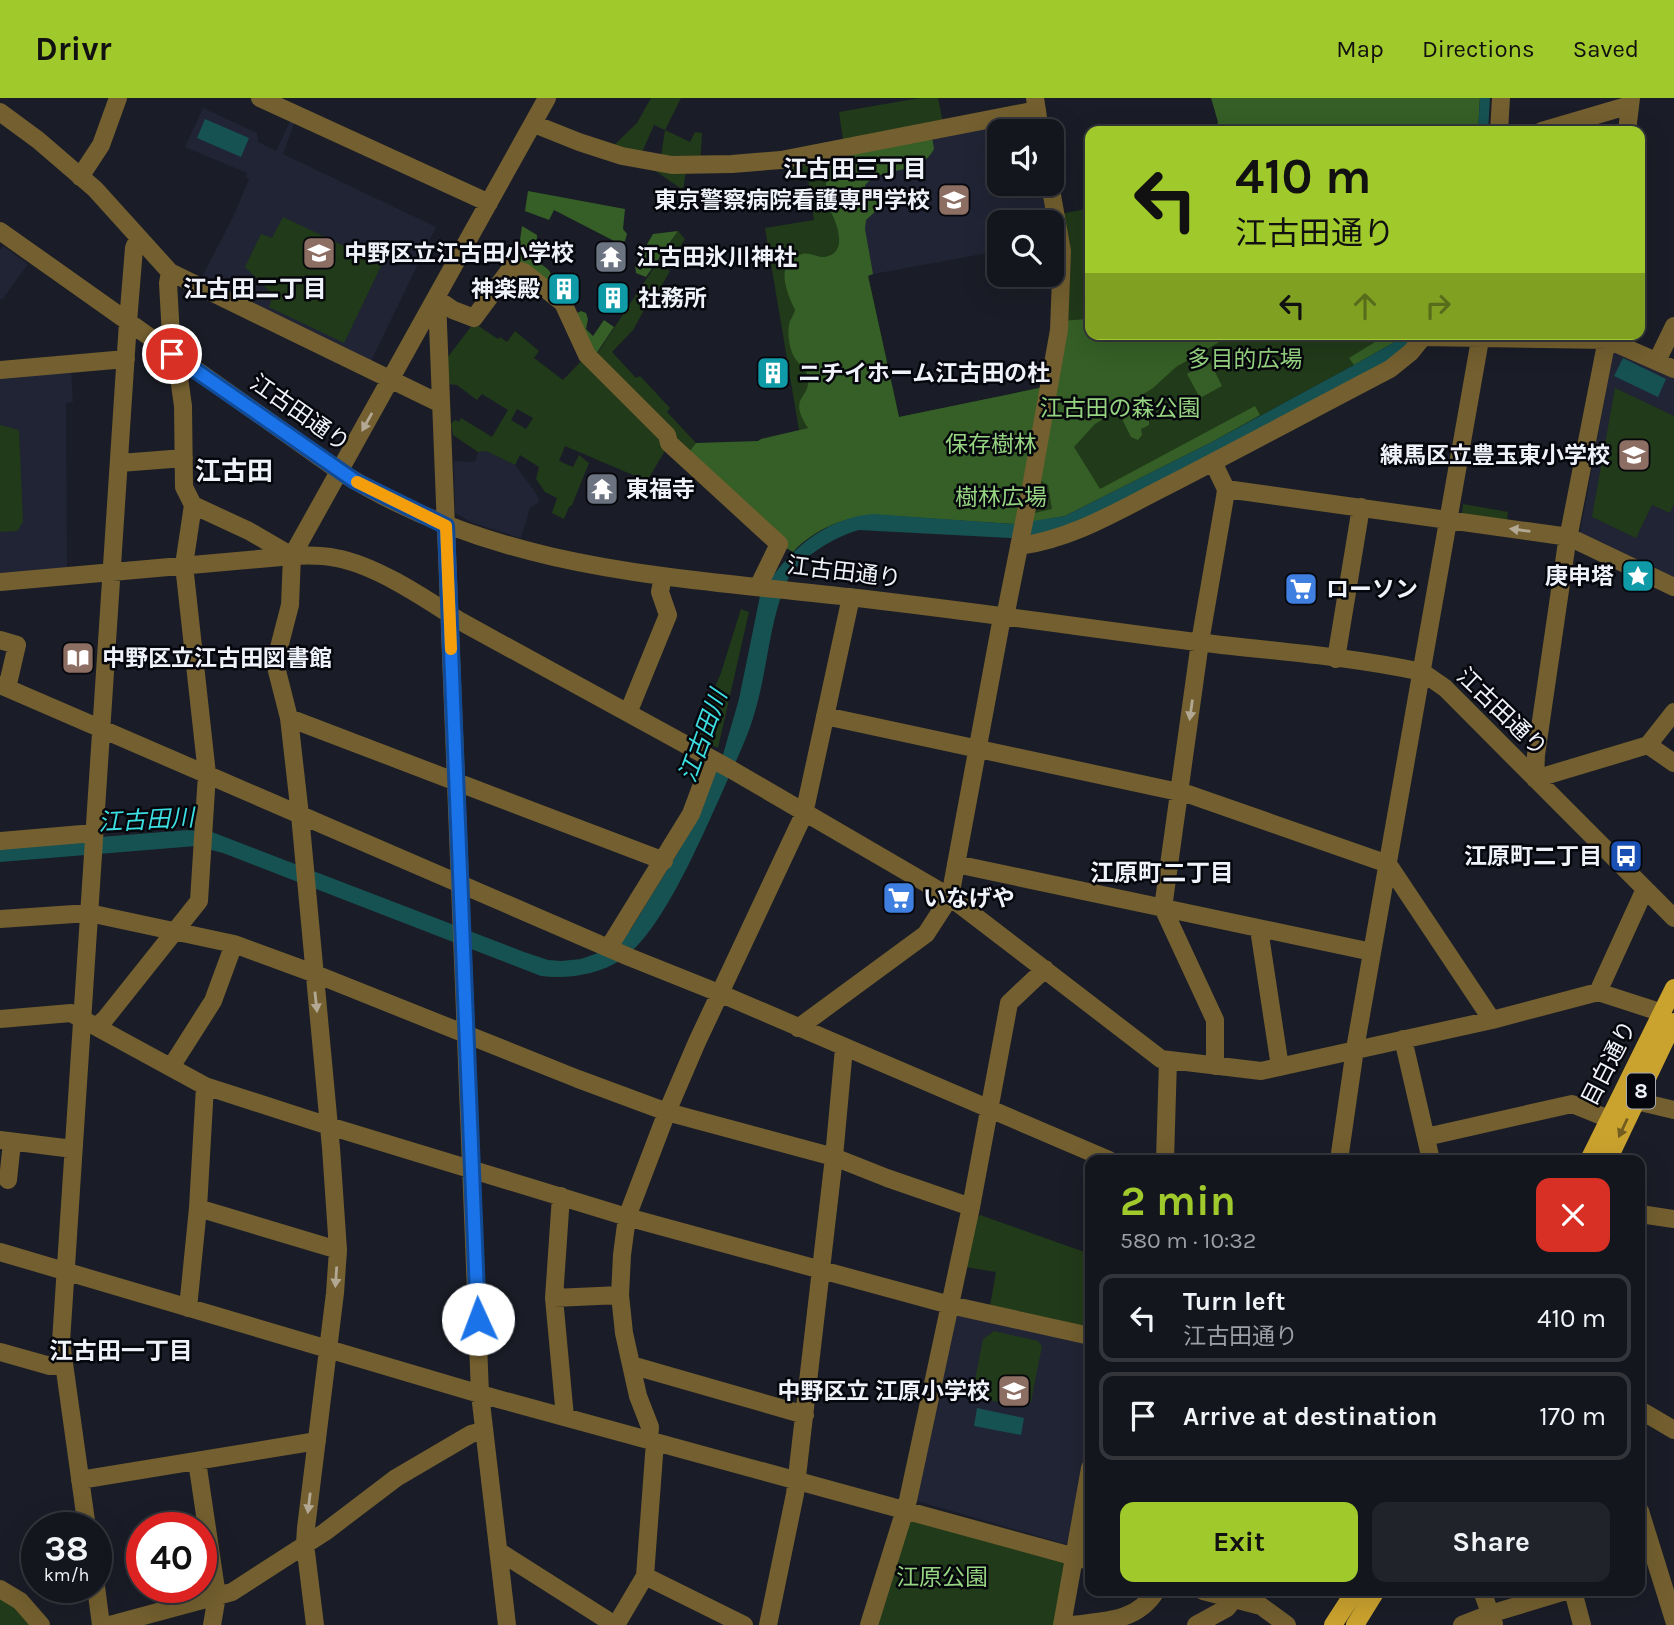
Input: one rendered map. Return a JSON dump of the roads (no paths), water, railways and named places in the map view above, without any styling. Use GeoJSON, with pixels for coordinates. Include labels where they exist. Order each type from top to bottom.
{"type":"FeatureCollection","features":[{"type":"Feature","properties":{"kind":"main road","name":"目白通り"},"geometry":{"type":"LineString","coordinates":[[1610,1155],[1636,1101],[1668,1018],[1674,988]]}},
{"type":"Feature","properties":{"kind":"main road","name":"目白通り"},"geometry":{"type":"LineString","coordinates":[[1591,1155],[1608,1119],[1668,1018]]}},
{"type":"Feature","properties":{"kind":"main road"},"geometry":{"type":"LineString","coordinates":[[1334,1625],[1352,1596]]}},
{"type":"Feature","properties":{"kind":"main road"},"geometry":{"type":"LineString","coordinates":[[1354,1625],[1373,1596]]}},
{"type":"Feature","properties":{"kind":"street"},"geometry":{"type":"LineString","coordinates":[[80,177],[101,145],[118,98]]}},
{"type":"Feature","properties":{"kind":"street"},"geometry":{"type":"LineString","coordinates":[[260,98],[489,203]]}},
{"type":"Feature","properties":{"kind":"street"},"geometry":{"type":"LineString","coordinates":[[315,1625],[305,1544],[338,1250],[300,815],[289,718],[275,663],[290,605],[292,556],[548,98]]}},
{"type":"Feature","properties":{"kind":"street"},"geometry":{"type":"LineString","coordinates":[[1499,126],[1501,98]]}},
{"type":"Feature","properties":{"kind":"street"},"geometry":{"type":"LineString","coordinates":[[1557,126],[1630,102],[1628,126]]}},
{"type":"Feature","properties":{"kind":"street"},"geometry":{"type":"LineString","coordinates":[[534,124],[622,156],[672,165],[732,164],[781,160],[1036,104]]}},
{"type":"Feature","properties":{"kind":"street"},"geometry":{"type":"LineString","coordinates":[[0,112],[38,140],[95,189],[170,272],[441,404]]}},
{"type":"Feature","properties":{"kind":"street"},"geometry":{"type":"LineString","coordinates":[[799,1028],[926,933],[950,897],[1026,515],[1059,330],[1062,251],[1052,196]]}},
{"type":"Feature","properties":{"kind":"street","name":"江古田通り"},"geometry":{"type":"LineString","coordinates":[[0,231],[340,471],[446,526],[554,559],[663,576],[851,597],[1422,672],[1444,688],[1674,918]]}},
{"type":"Feature","properties":{"kind":"street"},"geometry":{"type":"LineString","coordinates":[[85,1512],[61,1342],[73,1149],[90,1022],[89,914],[128,322],[134,248],[138,239]]}},
{"type":"Feature","properties":{"kind":"street"},"geometry":{"type":"LineString","coordinates":[[437,299],[453,310],[474,318],[511,268],[524,272],[563,303],[587,355],[667,435],[669,443],[779,544],[762,587]]}},
{"type":"Feature","properties":{"kind":"street"},"geometry":{"type":"LineString","coordinates":[[90,1022],[104,1019],[199,901],[207,774],[184,565],[193,505],[184,487],[183,406],[174,355],[168,283],[170,272]]}},
{"type":"Feature","properties":{"kind":"street"},"geometry":{"type":"LineString","coordinates":[[437,299],[480,1394],[507,1625]]}},
{"type":"Feature","properties":{"kind":"street"},"geometry":{"type":"LineString","coordinates":[[1657,361],[1674,326]]}},
{"type":"Feature","properties":{"kind":"street"},"geometry":{"type":"LineString","coordinates":[[1020,544],[1045,543],[1072,534],[1390,369],[1411,352],[1421,340]]}},
{"type":"Feature","properties":{"kind":"street"},"geometry":{"type":"LineString","coordinates":[[1340,1155],[1355,1049],[1480,340]]}},
{"type":"Feature","properties":{"kind":"street"},"geometry":{"type":"LineString","coordinates":[[1607,340],[1569,537],[1536,755],[1535,779],[1648,745],[1674,712]]}},
{"type":"Feature","properties":{"kind":"street"},"geometry":{"type":"LineString","coordinates":[[1614,340],[1674,369]]}},
{"type":"Feature","properties":{"kind":"street"},"geometry":{"type":"LineString","coordinates":[[0,370],[126,359]]}},
{"type":"Feature","properties":{"kind":"street"},"geometry":{"type":"LineString","coordinates":[[120,463],[184,458]]}},
{"type":"Feature","properties":{"kind":"street"},"geometry":{"type":"LineString","coordinates":[[1213,462],[1226,489],[1200,642],[1163,908],[1215,1020],[1215,1066]]}},
{"type":"Feature","properties":{"kind":"street"},"geometry":{"type":"LineString","coordinates":[[1226,489],[1569,537],[1674,587]]}},
{"type":"Feature","properties":{"kind":"street"},"geometry":{"type":"LineString","coordinates":[[193,505],[249,531],[292,556]]}},
{"type":"Feature","properties":{"kind":"street"},"geometry":{"type":"LineString","coordinates":[[1336,659],[1361,507]]}},
{"type":"Feature","properties":{"kind":"street"},"geometry":{"type":"LineString","coordinates":[[0,582],[292,556],[336,558],[357,563],[733,770],[804,814],[950,897],[1161,1059],[1261,1071],[1492,1020],[1598,992],[1668,1018]]}},
{"type":"Feature","properties":{"kind":"street"},"geometry":{"type":"LineString","coordinates":[[628,713],[668,615],[660,592],[663,576]]}},
{"type":"Feature","properties":{"kind":"street"},"geometry":{"type":"LineString","coordinates":[[500,1552],[615,1625],[645,1576],[652,1441],[650,1427],[638,1396],[624,1333],[620,1295],[627,1217],[667,1112],[719,993],[804,814],[851,597]]}},
{"type":"Feature","properties":{"kind":"street"},"geometry":{"type":"LineString","coordinates":[[0,640],[17,645],[4,687],[461,882],[629,957],[1097,1155]]}},
{"type":"Feature","properties":{"kind":"street"},"geometry":{"type":"LineString","coordinates":[[825,716],[1180,791],[1388,864],[1492,1020]]}},
{"type":"Feature","properties":{"kind":"street"},"geometry":{"type":"LineString","coordinates":[[289,718],[664,861]]}},
{"type":"Feature","properties":{"kind":"street"},"geometry":{"type":"LineString","coordinates":[[1648,745],[1674,763]]}},
{"type":"Feature","properties":{"kind":"street"},"geometry":{"type":"LineString","coordinates":[[609,947],[691,814],[711,760]]}},
{"type":"Feature","properties":{"kind":"street"},"geometry":{"type":"LineString","coordinates":[[0,841],[94,842]]}},
{"type":"Feature","properties":{"kind":"street"},"geometry":{"type":"LineString","coordinates":[[956,864],[1372,952]]}},
{"type":"Feature","properties":{"kind":"street"},"geometry":{"type":"LineString","coordinates":[[1598,992],[1645,889]]}},
{"type":"Feature","properties":{"kind":"street"},"geometry":{"type":"LineString","coordinates":[[0,919],[89,914],[234,944],[667,1112],[834,1157],[971,1207]]}},
{"type":"Feature","properties":{"kind":"street"},"geometry":{"type":"LineString","coordinates":[[1259,929],[1280,1067]]}},
{"type":"Feature","properties":{"kind":"street"},"geometry":{"type":"LineString","coordinates":[[171,1067],[213,1001],[234,944]]}},
{"type":"Feature","properties":{"kind":"street"},"geometry":{"type":"LineString","coordinates":[[870,1625],[905,1510],[971,1207],[1009,1003],[1045,969]]}},
{"type":"Feature","properties":{"kind":"street"},"geometry":{"type":"LineString","coordinates":[[0,1019],[71,1013],[205,1086],[329,1126],[627,1217],[950,1305],[1085,1335]]}},
{"type":"Feature","properties":{"kind":"street"},"geometry":{"type":"LineString","coordinates":[[1403,1039],[1431,1155]]}},
{"type":"Feature","properties":{"kind":"street"},"geometry":{"type":"LineString","coordinates":[[768,1625],[797,1481],[844,1048]]}},
{"type":"Feature","properties":{"kind":"street"},"geometry":{"type":"LineString","coordinates":[[1165,1155],[1168,1060]]}},
{"type":"Feature","properties":{"kind":"street"},"geometry":{"type":"LineString","coordinates":[[188,1308],[198,1208],[205,1086]]}},
{"type":"Feature","properties":{"kind":"street"},"geometry":{"type":"LineString","coordinates":[[1636,1101],[1674,1110]]}},
{"type":"Feature","properties":{"kind":"street"},"geometry":{"type":"LineString","coordinates":[[1426,1137],[1572,1104],[1608,1119]]}},
{"type":"Feature","properties":{"kind":"street"},"geometry":{"type":"LineString","coordinates":[[8,1180],[6,1141],[73,1149]]}},
{"type":"Feature","properties":{"kind":"street"},"geometry":{"type":"LineString","coordinates":[[561,1196],[554,1298],[565,1416]]}},
{"type":"Feature","properties":{"kind":"street"},"geometry":{"type":"LineString","coordinates":[[198,1208],[338,1250]]}},
{"type":"Feature","properties":{"kind":"street"},"geometry":{"type":"LineString","coordinates":[[1645,1215],[1674,1219]]}},
{"type":"Feature","properties":{"kind":"street"},"geometry":{"type":"LineString","coordinates":[[0,1252],[480,1394],[1082,1559]]}},
{"type":"Feature","properties":{"kind":"street"},"geometry":{"type":"LineString","coordinates":[[554,1298],[620,1295]]}},
{"type":"Feature","properties":{"kind":"street"},"geometry":{"type":"LineString","coordinates":[[0,1352],[50,1366],[63,1366]]}},
{"type":"Feature","properties":{"kind":"street"},"geometry":{"type":"LineString","coordinates":[[631,1365],[805,1415]]}},
{"type":"Feature","properties":{"kind":"street"},"geometry":{"type":"LineString","coordinates":[[1645,1413],[1674,1429]]}},
{"type":"Feature","properties":{"kind":"street"},"geometry":{"type":"LineString","coordinates":[[217,1596],[232,1592],[305,1544],[396,1478],[471,1434],[483,1431]]}},
{"type":"Feature","properties":{"kind":"street"},"geometry":{"type":"LineString","coordinates":[[80,1480],[317,1441]]}},
{"type":"Feature","properties":{"kind":"street"},"geometry":{"type":"LineString","coordinates":[[197,1461],[205,1512]]}},
{"type":"Feature","properties":{"kind":"street"},"geometry":{"type":"LineString","coordinates":[[1062,1625],[1082,1559],[1085,1528]]}},
{"type":"Feature","properties":{"kind":"street"},"geometry":{"type":"LineString","coordinates":[[1645,1547],[1648,1569],[1674,1620]]}},
{"type":"Feature","properties":{"kind":"street"},"geometry":{"type":"LineString","coordinates":[[645,1576],[744,1625]]}},
{"type":"Feature","properties":{"kind":"street"},"geometry":{"type":"LineString","coordinates":[[0,1589],[20,1601],[41,1625]]}},
{"type":"Feature","properties":{"kind":"street"},"geometry":{"type":"LineString","coordinates":[[1071,1625],[1123,1619],[1139,1611],[1153,1596]]}},
{"type":"Feature","properties":{"kind":"street"},"geometry":{"type":"LineString","coordinates":[[1222,1596],[1234,1599],[1262,1598],[1287,1625]]}},
{"type":"Feature","properties":{"kind":"street"},"geometry":{"type":"LineString","coordinates":[[1484,1596],[1492,1619]]}},
{"type":"Feature","properties":{"kind":"street"},"geometry":{"type":"LineString","coordinates":[[1462,1625],[1492,1619],[1553,1596]]}},
{"type":"Feature","properties":{"kind":"street"},"geometry":{"type":"LineString","coordinates":[[1574,1596],[1582,1625]]}},
{"type":"Feature","properties":{"kind":"street"},"geometry":{"type":"LineString","coordinates":[[1196,1625],[1227,1608],[1234,1599]]}},
{"type":"Feature","properties":{"kind":"street"},"geometry":{"type":"LineString","coordinates":[[99,1603],[102,1625]]}},
{"type":"Feature","properties":{"kind":"street"},"geometry":{"type":"LineString","coordinates":[[110,1625],[191,1603]]}},
{"type":"Feature","properties":{"kind":"street"},"geometry":{"type":"LineString","coordinates":[[212,1625],[216,1603]]}},
{"type":"Feature","properties":{"kind":"place","name":"東京警察病院看護専門学校"},"geometry":{"type":"Point","coordinates":[954,200]}},
{"type":"Feature","properties":{"kind":"place","name":"中野区立江古田小学校"},"geometry":{"type":"Point","coordinates":[319,253]}},
{"type":"Feature","properties":{"kind":"place","name":"江古田氷川神社"},"geometry":{"type":"Point","coordinates":[611,257]}},
{"type":"Feature","properties":{"kind":"place","name":"神楽殿"},"geometry":{"type":"Point","coordinates":[564,289]}},
{"type":"Feature","properties":{"kind":"place","name":"社務所"},"geometry":{"type":"Point","coordinates":[613,298]}},
{"type":"Feature","properties":{"kind":"place","name":"ニチイホーム江古田の杜"},"geometry":{"type":"Point","coordinates":[773,373]}},
{"type":"Feature","properties":{"kind":"place","name":"練馬区立豊玉東小学校"},"geometry":{"type":"Point","coordinates":[1634,455]}},
{"type":"Feature","properties":{"kind":"place","name":"東福寺"},"geometry":{"type":"Point","coordinates":[602,489]}},
{"type":"Feature","properties":{"kind":"place","name":"庚申塔"},"geometry":{"type":"Point","coordinates":[1638,576]}},
{"type":"Feature","properties":{"kind":"place","name":"ローソン"},"geometry":{"type":"Point","coordinates":[1301,589]}},
{"type":"Feature","properties":{"kind":"place","name":"中野区立江古田図書館"},"geometry":{"type":"Point","coordinates":[78,658]}},
{"type":"Feature","properties":{"kind":"place","name":"江原町二丁目"},"geometry":{"type":"Point","coordinates":[1626,856]}},
{"type":"Feature","properties":{"kind":"place","name":"いなげや"},"geometry":{"type":"Point","coordinates":[899,898]}},
{"type":"Feature","properties":{"kind":"place","name":"中野区立 江原小学校"},"geometry":{"type":"Point","coordinates":[1014,1391]}},
{"type":"Feature","properties":{"kind":"district","name":"江古田三丁目"},"geometry":{"type":"Point","coordinates":[855,169]}},
{"type":"Feature","properties":{"kind":"district","name":"江古田二丁目"},"geometry":{"type":"Point","coordinates":[255,289]}},
{"type":"Feature","properties":{"kind":"district","name":"江古田"},"geometry":{"type":"Point","coordinates":[234,471]}},
{"type":"Feature","properties":{"kind":"district","name":"江原町二丁目"},"geometry":{"type":"Point","coordinates":[1162,873]}},
{"type":"Feature","properties":{"kind":"district","name":"江古田一丁目"},"geometry":{"type":"Point","coordinates":[121,1351]}},
{"type":"Feature","properties":{"kind":"park label","name":"多目的広場"},"geometry":{"type":"Point","coordinates":[1245,359]}},
{"type":"Feature","properties":{"kind":"park label","name":"江古田の森公園"},"geometry":{"type":"Point","coordinates":[1120,408]}},
{"type":"Feature","properties":{"kind":"park label","name":"保存樹林"},"geometry":{"type":"Point","coordinates":[991,444]}},
{"type":"Feature","properties":{"kind":"park label","name":"樹林広場"},"geometry":{"type":"Point","coordinates":[1001,497]}},
{"type":"Feature","properties":{"kind":"park label","name":"江原公園"},"geometry":{"type":"Point","coordinates":[942,1577]}},
{"type":"Feature","properties":{"kind":"water label","name":"江古田川"},"geometry":{"type":"Point","coordinates":[703,736]}},
{"type":"Feature","properties":{"kind":"water label","name":"江古田川"},"geometry":{"type":"Point","coordinates":[146,820]}}]}
